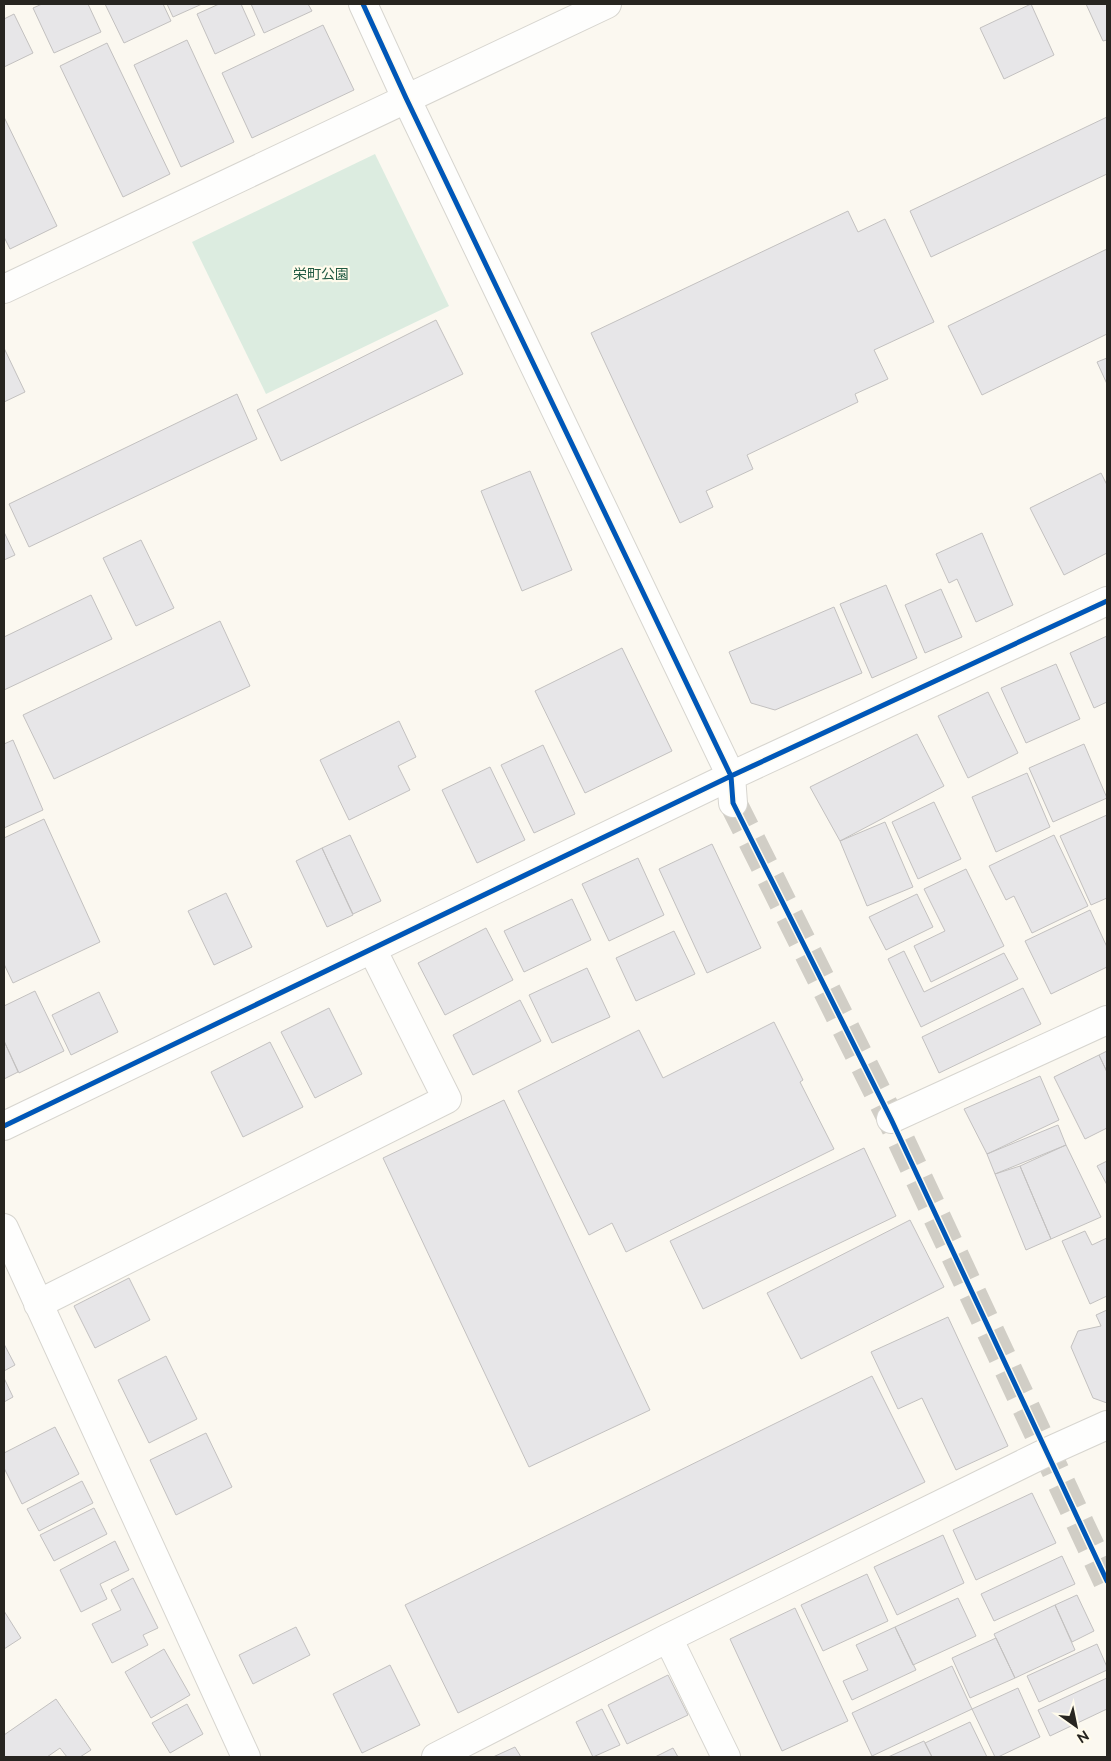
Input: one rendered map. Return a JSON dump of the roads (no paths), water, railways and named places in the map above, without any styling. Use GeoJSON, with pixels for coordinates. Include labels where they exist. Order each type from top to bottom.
{"type":"FeatureCollection","features":[{"type":"Feature","properties":{"kind":"street"},"geometry":{"type":"LineString","coordinates":[[363,4],[406,98],[731,776],[733,803]]}},
{"type":"Feature","properties":{"kind":"street"},"geometry":{"type":"LineString","coordinates":[[4,289],[608,4]]}},
{"type":"Feature","properties":{"kind":"street"},"geometry":{"type":"LineString","coordinates":[[4,1126],[731,776],[1107,601]]}},
{"type":"Feature","properties":{"kind":"street"},"geometry":{"type":"LineString","coordinates":[[38,1304],[447,1098],[372,949]]}},
{"type":"Feature","properties":{"kind":"street"},"geometry":{"type":"LineString","coordinates":[[891,1119],[1107,1020]]}},
{"type":"Feature","properties":{"kind":"street"},"geometry":{"type":"LineString","coordinates":[[4,1228],[246,1757]]}},
{"type":"Feature","properties":{"kind":"street"},"geometry":{"type":"LineString","coordinates":[[436,1757],[668,1638],[1046,1452],[1107,1425]]}},
{"type":"Feature","properties":{"kind":"street"},"geometry":{"type":"LineString","coordinates":[[668,1638],[726,1757]]}},
{"type":"Feature","properties":{"kind":"tunnel"},"geometry":{"type":"LineString","coordinates":[[733,803],[891,1119],[1107,1581]]}},
{"type":"Feature","properties":{"kind":"park label","name":"栄町公園"},"geometry":{"type":"Point","coordinates":[321,274]}}]}
